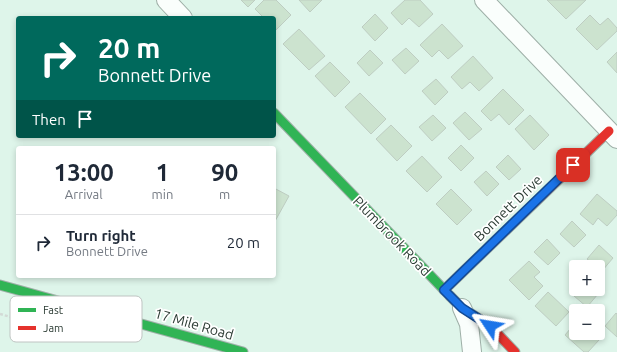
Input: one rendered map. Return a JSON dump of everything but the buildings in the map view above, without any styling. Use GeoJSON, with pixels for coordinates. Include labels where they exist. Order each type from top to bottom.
{"type":"FeatureCollection","features":[{"type":"Feature","properties":{"kind":"street"},"geometry":{"type":"LineString","coordinates":[[166,0],[181,16]]}},
{"type":"Feature","properties":{"kind":"street"},"geometry":{"type":"LineString","coordinates":[[484,0],[613,135]]}},
{"type":"Feature","properties":{"kind":"street","name":"Plumbrook Road"},"geometry":{"type":"LineString","coordinates":[[276,115],[462,308],[490,326],[515,352]]}},
{"type":"Feature","properties":{"kind":"street","name":"Bonnett Drive"},"geometry":{"type":"LineString","coordinates":[[444,290],[613,135]]}},
{"type":"Feature","properties":{"kind":"street","name":"17 Mile Road"},"geometry":{"type":"LineString","coordinates":[[0,284],[42,296]]}},
{"type":"Feature","properties":{"kind":"street"},"geometry":{"type":"LineString","coordinates":[[462,308],[469,324],[472,352]]}},
{"type":"Feature","properties":{"kind":"street","name":"17 Mile Road"},"geometry":{"type":"LineString","coordinates":[[142,324],[243,352]]}},
{"type":"Feature","properties":{"kind":"path"},"geometry":{"type":"LineString","coordinates":[[0,314],[10,316]]}},
{"type":"Feature","properties":{"kind":"traffic: fast"},"geometry":{"type":"LineString","coordinates":[[276,115],[450,296]]}},
{"type":"Feature","properties":{"kind":"traffic: fast"},"geometry":{"type":"LineString","coordinates":[[0,285],[40,296]]}},
{"type":"Feature","properties":{"kind":"traffic: fast"},"geometry":{"type":"LineString","coordinates":[[142,324],[243,352]]}},
{"type":"Feature","properties":{"kind":"traffic: jam"},"geometry":{"type":"LineString","coordinates":[[444,290],[609,131]]}},
{"type":"Feature","properties":{"kind":"traffic: jam"},"geometry":{"type":"LineString","coordinates":[[450,296],[462,308],[490,326],[515,352]]}},
{"type":"Feature","properties":{"kind":"route"},"geometry":{"type":"LineString","coordinates":[[490,326],[462,308],[444,290],[573,165]]}}]}
